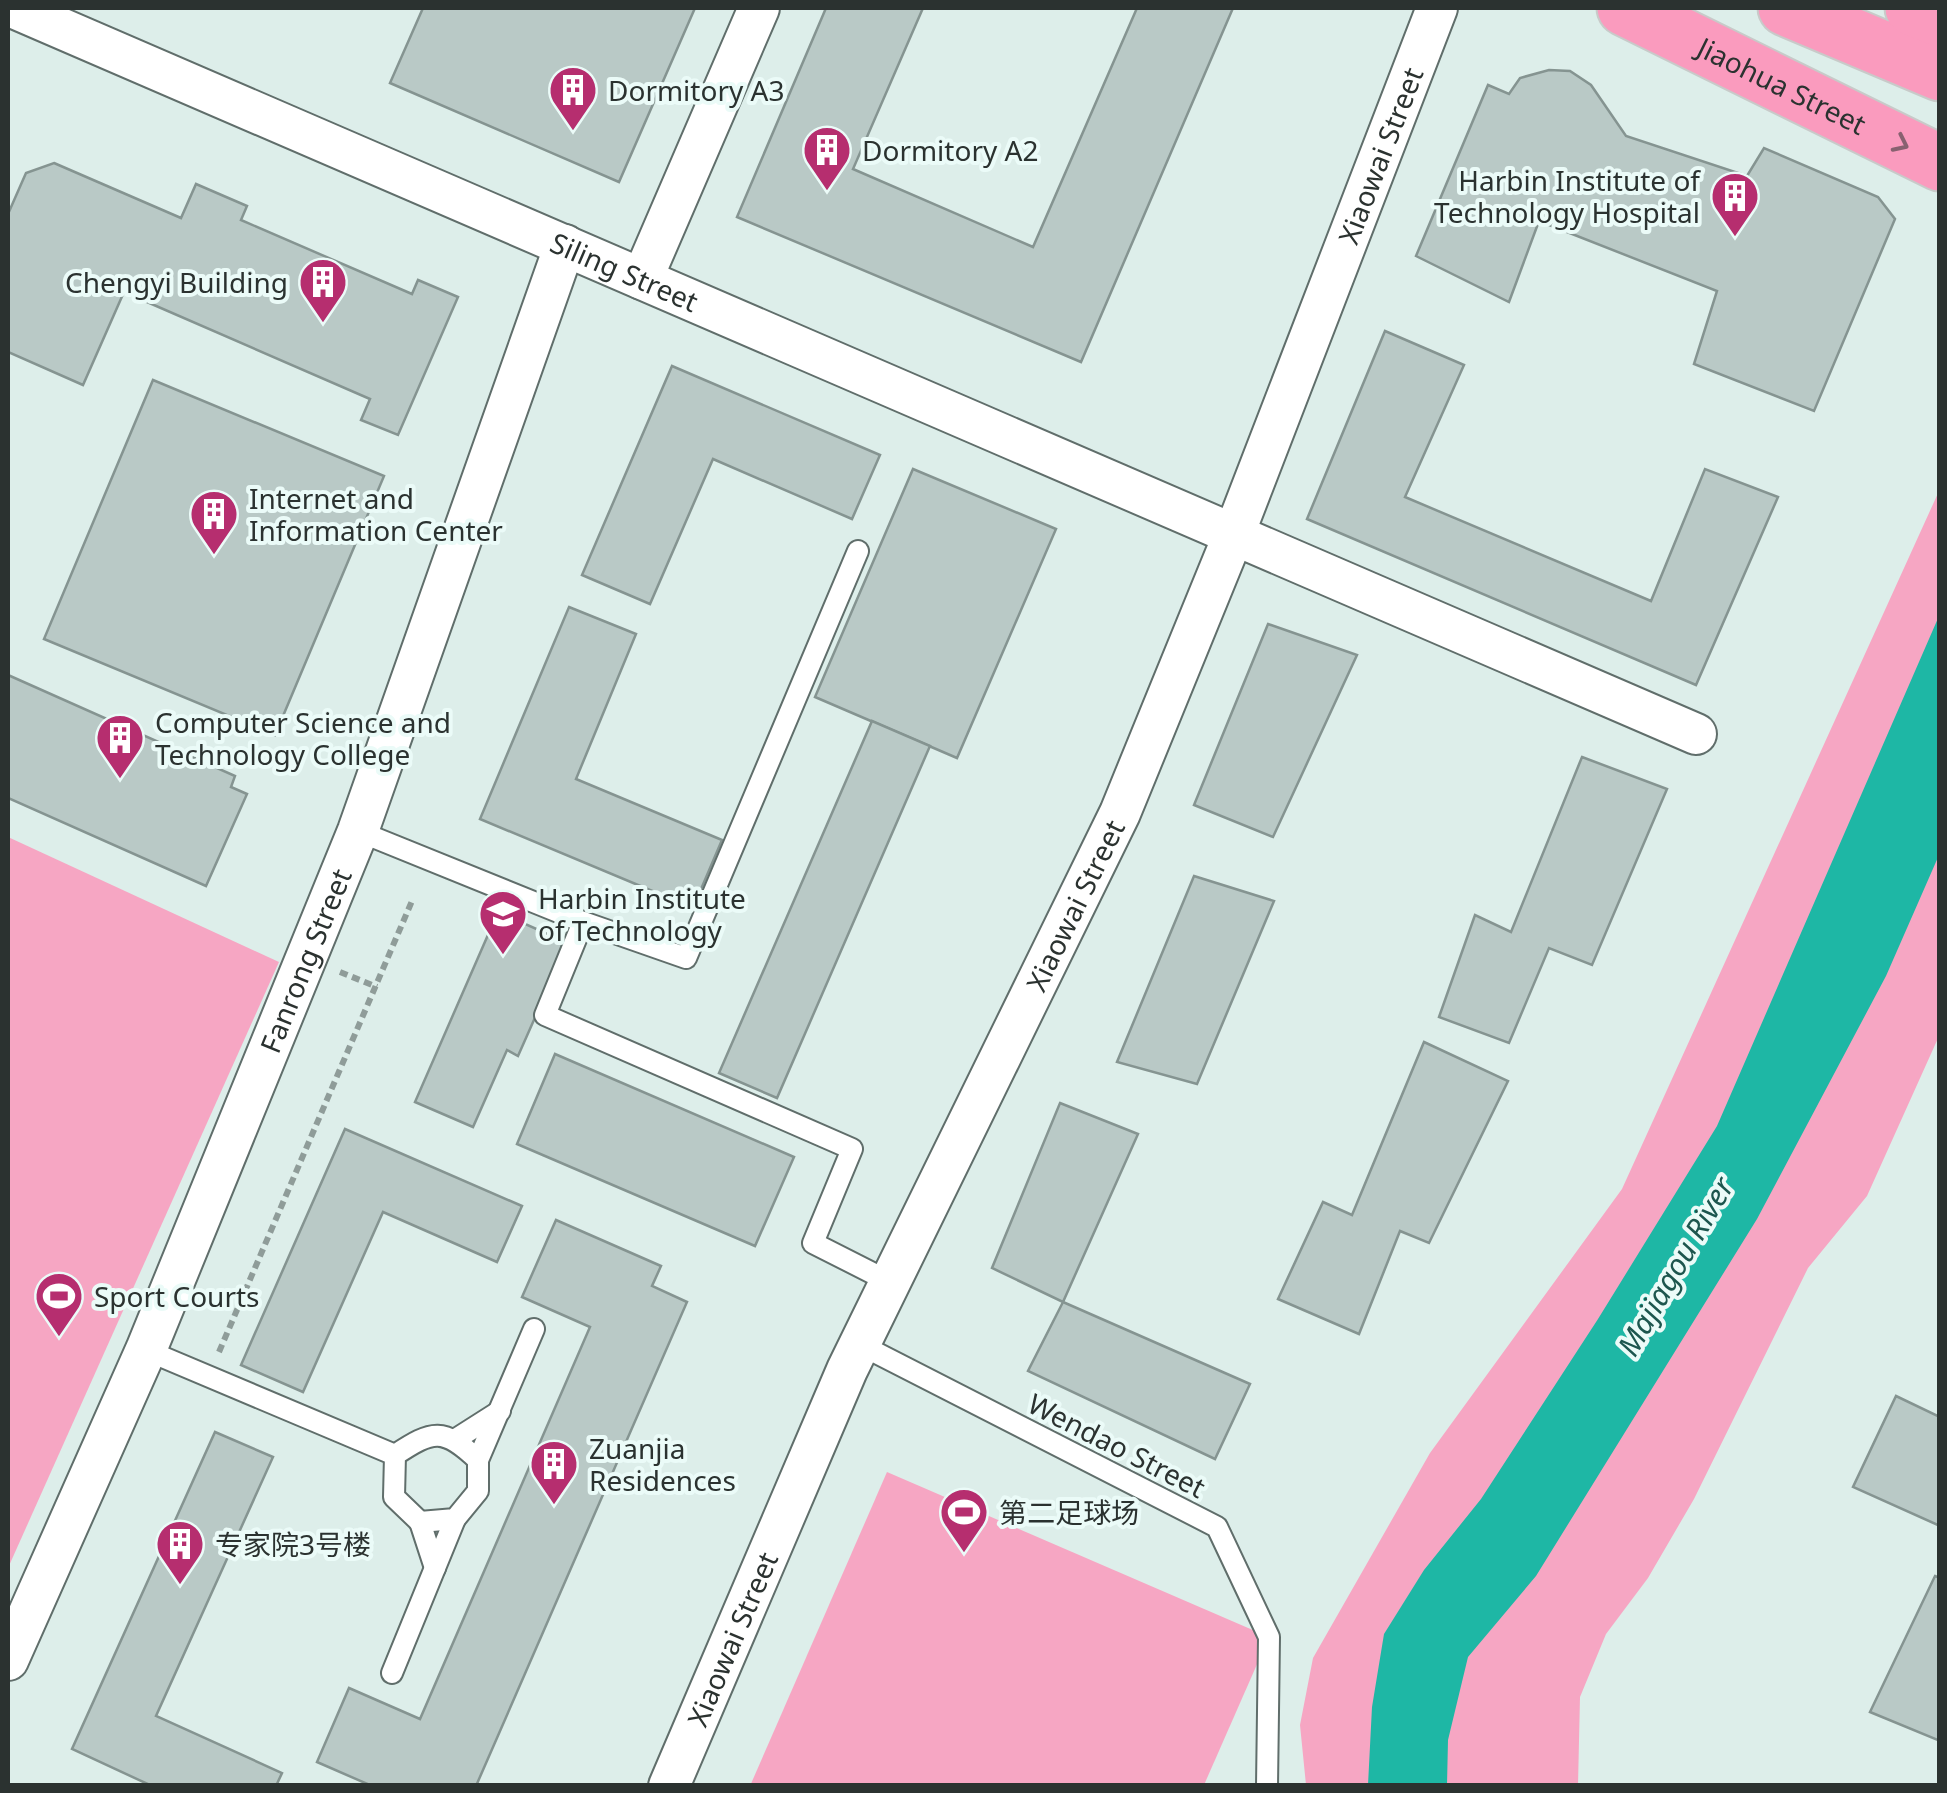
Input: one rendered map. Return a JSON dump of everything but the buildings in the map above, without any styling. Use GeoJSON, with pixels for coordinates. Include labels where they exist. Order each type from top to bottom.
{"type":"FeatureCollection","features":[{"type":"Feature","properties":{"kind":"highway","name":"Jiaohua Street"},"geometry":{"type":"LineString","coordinates":[[1625,8],[1940,163]]}},
{"type":"Feature","properties":{"kind":"highway"},"geometry":{"type":"LineString","coordinates":[[1786,8],[1940,73]]}},
{"type":"Feature","properties":{"kind":"highway"},"geometry":{"type":"LineString","coordinates":[[1913,8],[1940,19]]}},
{"type":"Feature","properties":{"kind":"street","name":"Siling Street"},"geometry":{"type":"LineString","coordinates":[[14,8],[1696,734]]}},
{"type":"Feature","properties":{"kind":"street"},"geometry":{"type":"LineString","coordinates":[[642,279],[758,8]]}},
{"type":"Feature","properties":{"kind":"street","name":"Xiaowai Street"},"geometry":{"type":"LineString","coordinates":[[669,1786],[859,1344],[1120,812],[1234,534],[1437,8]]}},
{"type":"Feature","properties":{"kind":"street","name":"Fanrong Street"},"geometry":{"type":"LineString","coordinates":[[8,1660],[146,1350],[358,831],[565,245]]}},
{"type":"Feature","properties":{"kind":"lane"},"geometry":{"type":"LineString","coordinates":[[358,831],[583,922],[686,958],[858,551]]}},
{"type":"Feature","properties":{"kind":"lane"},"geometry":{"type":"LineString","coordinates":[[583,922],[545,1014],[852,1149],[813,1243],[890,1282]]}},
{"type":"Feature","properties":{"kind":"lane"},"geometry":{"type":"LineString","coordinates":[[392,1674],[455,1519],[478,1491],[478,1460],[534,1329]]}},
{"type":"Feature","properties":{"kind":"lane","name":"Wendao Street"},"geometry":{"type":"LineString","coordinates":[[859,1344],[1217,1527],[1269,1637],[1267,1786]]}},
{"type":"Feature","properties":{"kind":"lane"},"geometry":{"type":"LineString","coordinates":[[146,1350],[395,1455]]}},
{"type":"Feature","properties":{"kind":"lane"},"geometry":{"type":"LineString","coordinates":[[395,1455],[424,1436],[456,1439],[500,1411]]}},
{"type":"Feature","properties":{"kind":"lane"},"geometry":{"type":"LineString","coordinates":[[456,1439],[478,1460]]}},
{"type":"Feature","properties":{"kind":"lane"},"geometry":{"type":"LineString","coordinates":[[395,1455],[394,1497],[420,1522],[436,1568]]}},
{"type":"Feature","properties":{"kind":"lane"},"geometry":{"type":"LineString","coordinates":[[420,1522],[455,1519]]}},
{"type":"Feature","properties":{"kind":"path"},"geometry":{"type":"LineString","coordinates":[[208,1376],[412,901]]}},
{"type":"Feature","properties":{"kind":"shaded area"},"geometry":{"type":"Polygon","coordinates":[[[1939,491],[1939,1036],[1867,1196],[1808,1268],[1694,1499],[1648,1578],[1606,1634],[1580,1697],[1578,1785],[1306,1785],[1300,1725],[1313,1658],[1430,1453],[1622,1189],[1939,491]]]}},
{"type":"Feature","properties":{"kind":"shaded area","name":"Sport Courts"},"geometry":{"type":"Polygon","coordinates":[[[8,837],[279,962],[8,1568],[8,837]]]}},
{"type":"Feature","properties":{"kind":"shaded area","name":"第二足球场"},"geometry":{"type":"Polygon","coordinates":[[[887,1472],[1269,1637],[1204,1785],[750,1786],[887,1472]]]}},
{"type":"Feature","properties":{"kind":"water","name":"Majiagou River"},"geometry":{"type":"Polygon","coordinates":[[[1939,616],[1939,855],[1886,976],[1757,1219],[1536,1576],[1468,1657],[1448,1740],[1447,1785],[1368,1785],[1372,1707],[1384,1634],[1424,1570],[1481,1499],[1717,1126],[1939,616]]]}},
{"type":"Feature","properties":{"kind":"place","name":"Dormitory A3"},"geometry":{"type":"Point","coordinates":[573,132]}},
{"type":"Feature","properties":{"kind":"place","name":"Dormitory A2"},"geometry":{"type":"Point","coordinates":[827,192]}},
{"type":"Feature","properties":{"kind":"place","name":"Harbin Institute of Technology Hospital"},"geometry":{"type":"Point","coordinates":[1735,238]}},
{"type":"Feature","properties":{"kind":"place","name":"Chengyi Building"},"geometry":{"type":"Point","coordinates":[323,324]}},
{"type":"Feature","properties":{"kind":"place","name":"Internet and Information Center"},"geometry":{"type":"Point","coordinates":[214,556]}},
{"type":"Feature","properties":{"kind":"place","name":"Computer Science and Technology College"},"geometry":{"type":"Point","coordinates":[120,780]}},
{"type":"Feature","properties":{"kind":"place","name":"Harbin Institute of Technology"},"geometry":{"type":"Point","coordinates":[503,956]}},
{"type":"Feature","properties":{"kind":"place","name":"Sport Courts"},"geometry":{"type":"Point","coordinates":[59,1338]}},
{"type":"Feature","properties":{"kind":"place","name":"Zuanjia Residences"},"geometry":{"type":"Point","coordinates":[554,1506]}},
{"type":"Feature","properties":{"kind":"place","name":"第二足球场"},"geometry":{"type":"Point","coordinates":[964,1554]}},
{"type":"Feature","properties":{"kind":"place","name":"专家院3号楼"},"geometry":{"type":"Point","coordinates":[180,1586]}}]}
